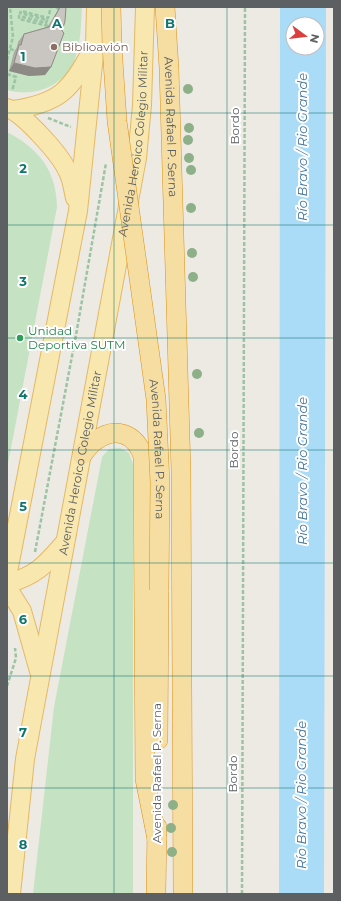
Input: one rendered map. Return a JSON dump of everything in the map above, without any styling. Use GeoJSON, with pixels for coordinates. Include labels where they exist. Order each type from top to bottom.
{"type":"FeatureCollection","features":[{"type":"Feature","properties":{"kind":"highway","name":"Avenida Rafael P. Serna"},"geometry":{"type":"LineString","coordinates":[[111,7],[117,121],[156,399],[160,483],[156,894]]}},
{"type":"Feature","properties":{"kind":"highway","name":"Avenida Rafael P. Serna"},"geometry":{"type":"LineString","coordinates":[[165,7],[169,76],[181,471],[183,894]]}},
{"type":"Feature","properties":{"kind":"highway"},"geometry":{"type":"LineString","coordinates":[[82,455],[93,442],[101,437],[118,433],[128,435],[136,440],[143,456],[145,779],[157,838]]}},
{"type":"Feature","properties":{"kind":"main road"},"geometry":{"type":"LineString","coordinates":[[7,577],[78,211],[95,45],[96,7]]}},
{"type":"Feature","properties":{"kind":"main road","name":"Avenida Heroico Colegio Militar"},"geometry":{"type":"LineString","coordinates":[[10,894],[25,759],[137,158],[142,105],[145,7]]}},
{"type":"Feature","properties":{"kind":"main road"},"geometry":{"type":"LineString","coordinates":[[11,103],[35,107],[59,96],[77,77],[95,45]]}},
{"type":"Feature","properties":{"kind":"main road"},"geometry":{"type":"LineString","coordinates":[[11,103],[48,143],[68,172],[78,211]]}},
{"type":"Feature","properties":{"kind":"main road"},"geometry":{"type":"LineString","coordinates":[[7,524],[22,502]]}},
{"type":"Feature","properties":{"kind":"main road"},"geometry":{"type":"LineString","coordinates":[[40,673],[22,611],[7,585],[29,577],[41,568],[65,542]]}},
{"type":"Feature","properties":{"kind":"path"},"geometry":{"type":"LineString","coordinates":[[7,60],[13,37],[10,7]]}},
{"type":"Feature","properties":{"kind":"path"},"geometry":{"type":"LineString","coordinates":[[48,26],[19,19],[19,16],[46,23],[47,20],[20,13],[21,11],[48,18],[50,7]]}},
{"type":"Feature","properties":{"kind":"path"},"geometry":{"type":"LineString","coordinates":[[56,7],[61,11]]}},
{"type":"Feature","properties":{"kind":"path"},"geometry":{"type":"LineString","coordinates":[[59,18],[62,7]]}},
{"type":"Feature","properties":{"kind":"path","name":"Bordo"},"geometry":{"type":"LineString","coordinates":[[242,894],[245,7]]}},
{"type":"Feature","properties":{"kind":"path"},"geometry":{"type":"LineString","coordinates":[[10,49],[22,53]]}},
{"type":"Feature","properties":{"kind":"path"},"geometry":{"type":"LineString","coordinates":[[7,74],[16,77],[11,103]]}},
{"type":"Feature","properties":{"kind":"green space"},"geometry":{"type":"Polygon","coordinates":[[[7,7],[82,7],[80,40],[75,59],[64,76],[56,83],[38,91],[17,92],[7,90],[7,7]]]}},
{"type":"Feature","properties":{"kind":"green space","name":"Unidad Deportiva SUTM"},"geometry":{"type":"Polygon","coordinates":[[[7,132],[37,153],[44,162],[53,182],[57,207],[7,469],[7,132]]]}},
{"type":"Feature","properties":{"kind":"green space"},"geometry":{"type":"Polygon","coordinates":[[[120,448],[129,453],[133,464],[133,894],[33,894],[54,707],[102,457],[109,449],[120,448]]]}},
{"type":"Feature","properties":{"kind":"water","name":"Río Bravo / Rio Grande"},"geometry":{"type":"Polygon","coordinates":[[[280,7],[326,7],[324,894],[279,894],[280,7]]]}},
{"type":"Feature","properties":{"kind":"building"},"geometry":{"type":"Polygon","coordinates":[[[60,7],[66,7],[65,21],[62,31],[64,33],[51,67],[35,68],[14,63],[24,34],[52,26],[54,18],[60,7]]]}},
{"type":"Feature","properties":{"kind":"place","name":"Biblioavión"},"geometry":{"type":"Point","coordinates":[54,47]}},
{"type":"Feature","properties":{"kind":"place","name":"Unidad Deportiva SUTM"},"geometry":{"type":"Point","coordinates":[20,338]}}]}
